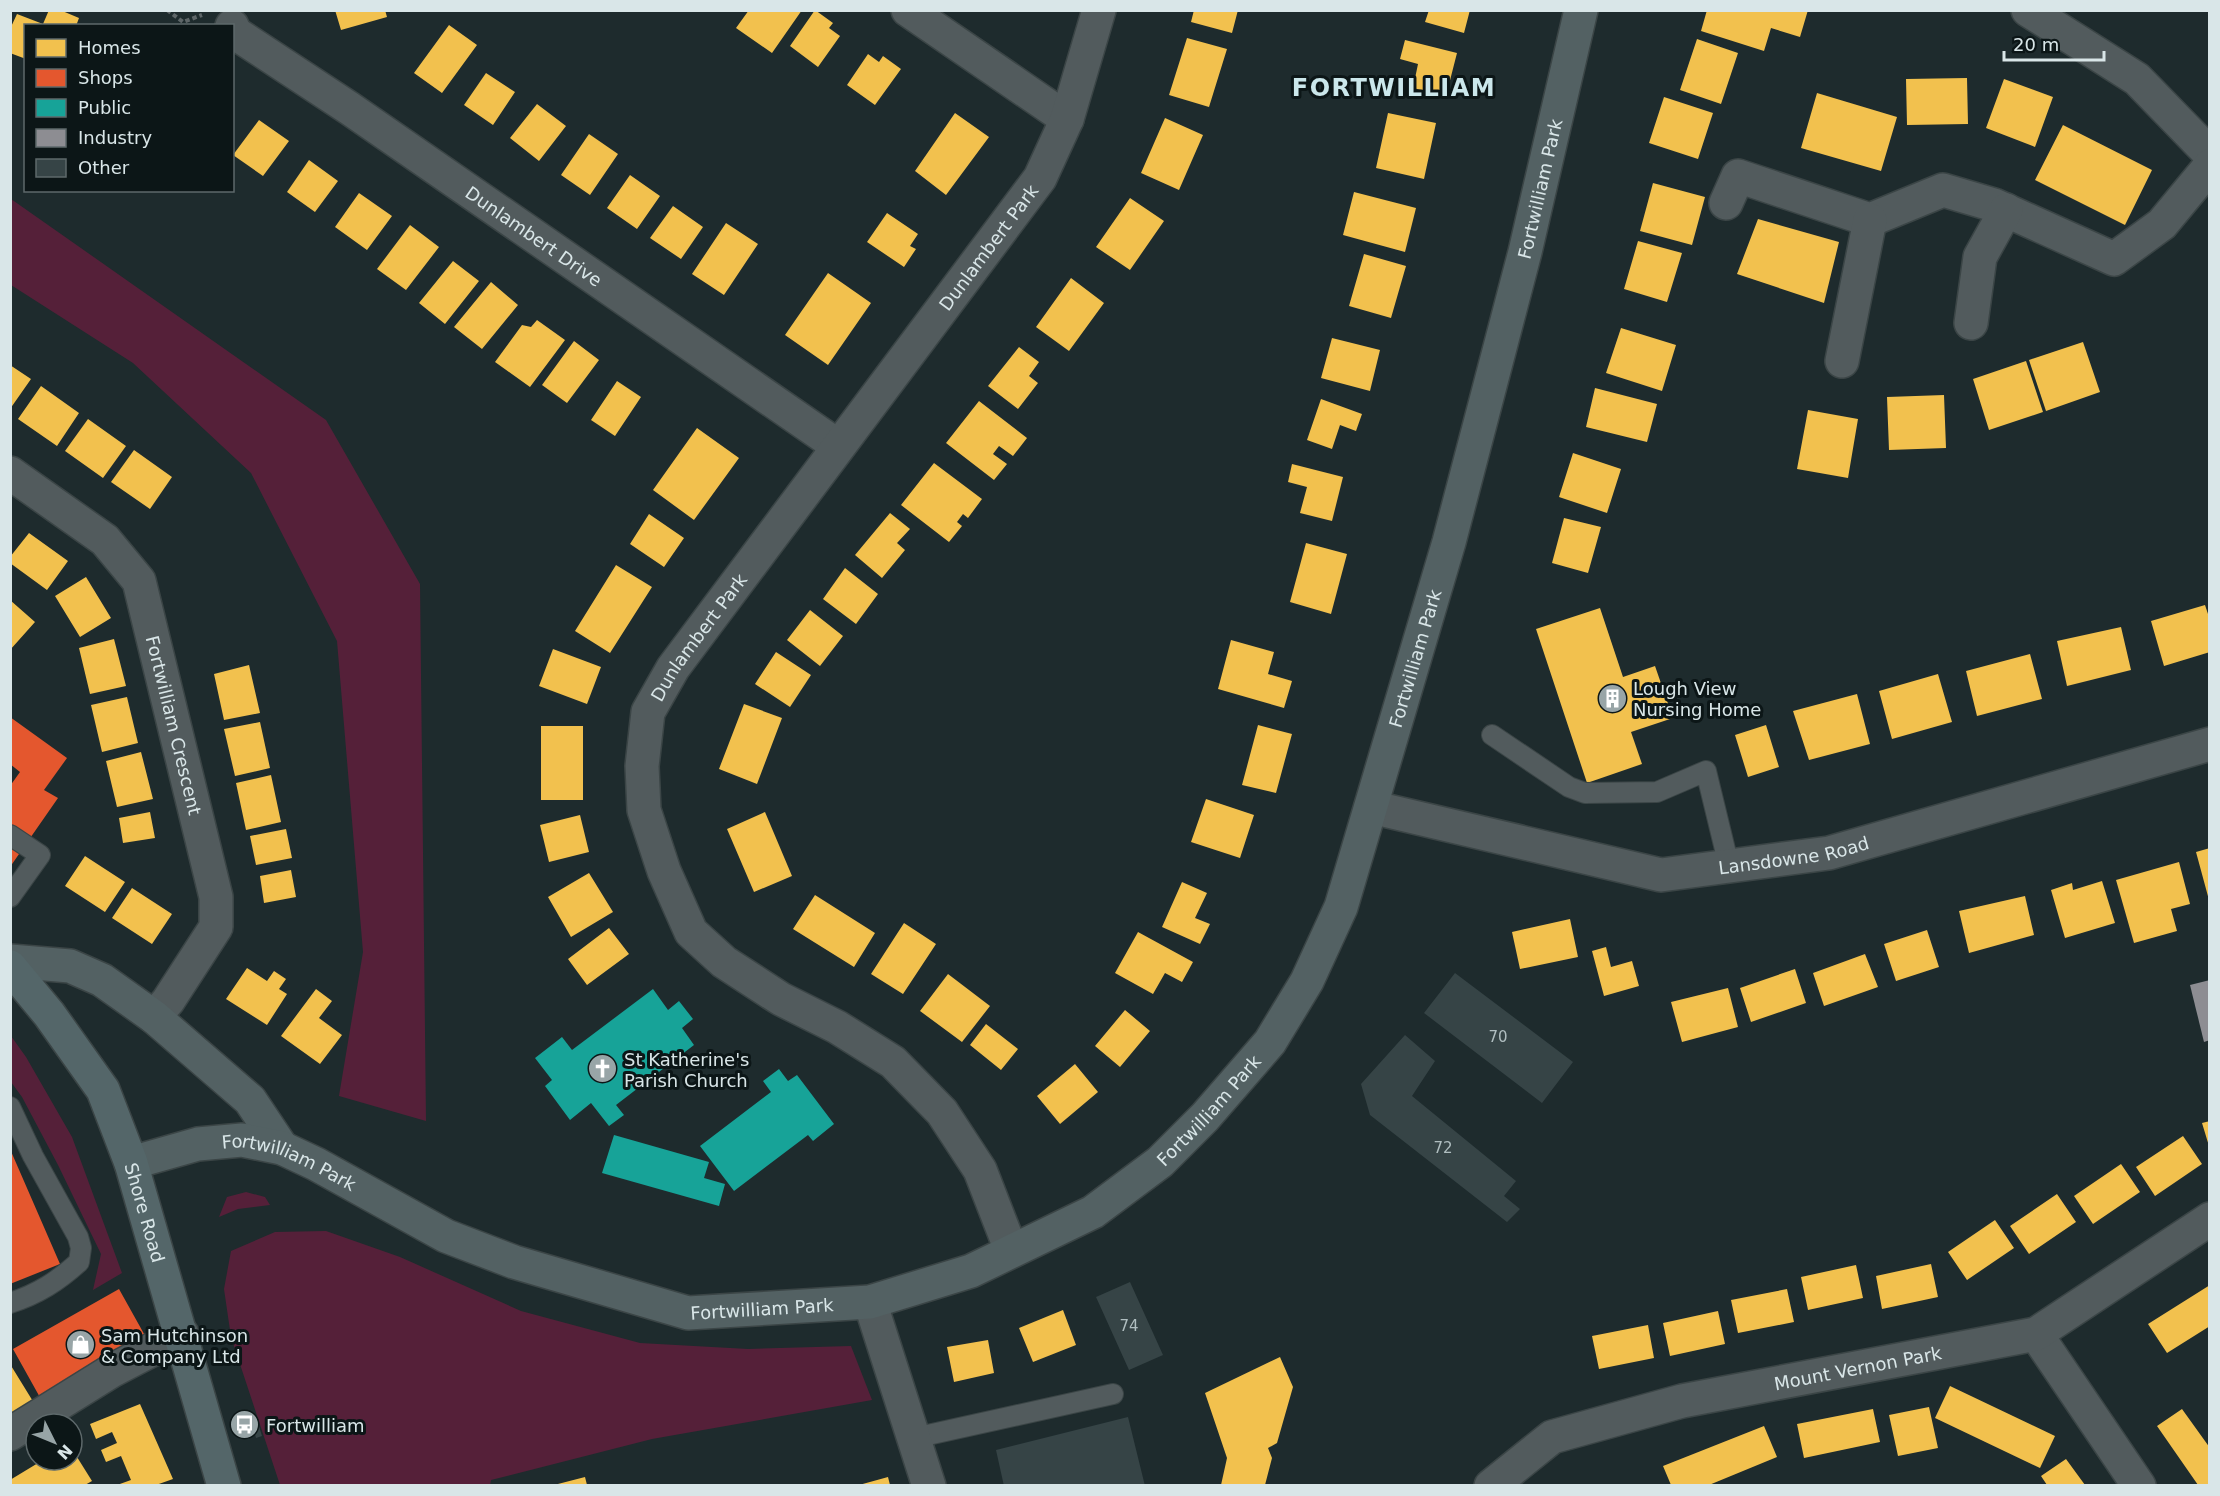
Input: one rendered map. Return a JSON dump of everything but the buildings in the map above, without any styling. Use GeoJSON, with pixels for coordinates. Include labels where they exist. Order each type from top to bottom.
{"type":"FeatureCollection","features":[{"type":"Feature","properties":{"kind":"main road","name":"Shore Road"},"geometry":{"type":"LineString","coordinates":[[10,967],[49,1014],[104,1090],[131,1162],[224,1485]]}},
{"type":"Feature","properties":{"kind":"street"},"geometry":{"type":"LineString","coordinates":[[908,10],[1067,119]]}},
{"type":"Feature","properties":{"kind":"street","name":"Dunlambert Park"},"geometry":{"type":"LineString","coordinates":[[1011,1250],[980,1170],[942,1112],[893,1062],[837,1027],[781,999],[724,962],[691,932],[664,871],[644,810],[642,766],[648,712],[673,668],[1040,178],[1067,119],[1099,10]]}},
{"type":"Feature","properties":{"kind":"street","name":"Fortwilliam Park"},"geometry":{"type":"LineString","coordinates":[[131,1162],[198,1144],[242,1140],[282,1148],[316,1164],[447,1236],[514,1262],[688,1313],[870,1302],[972,1271],[1093,1212],[1160,1162],[1205,1117],[1270,1042],[1307,981],[1341,907],[1449,542],[1526,252],[1581,10]]}},
{"type":"Feature","properties":{"kind":"street"},"geometry":{"type":"LineString","coordinates":[[2028,10],[2137,78],[2210,154]]}},
{"type":"Feature","properties":{"kind":"street","name":"Dunlambert Drive"},"geometry":{"type":"LineString","coordinates":[[234,32],[349,108],[838,446]]}},
{"type":"Feature","properties":{"kind":"street"},"geometry":{"type":"LineString","coordinates":[[1726,203],[1738,176],[1870,220],[1943,190],[2006,210],[2114,259],[2162,224],[2210,166]]}},
{"type":"Feature","properties":{"kind":"street"},"geometry":{"type":"LineString","coordinates":[[1971,323],[1980,257],[2006,210]]}},
{"type":"Feature","properties":{"kind":"street"},"geometry":{"type":"LineString","coordinates":[[1842,362],[1870,220]]}},
{"type":"Feature","properties":{"kind":"street","name":"Fortwilliam Crescent"},"geometry":{"type":"LineString","coordinates":[[10,473],[105,540],[139,581],[216,897],[217,913],[216,927],[168,1001],[154,1017]]}},
{"type":"Feature","properties":{"kind":"street","name":"Lansdowne Road"},"geometry":{"type":"LineString","coordinates":[[1371,807],[1661,875],[1828,852],[2210,744]]}},
{"type":"Feature","properties":{"kind":"street"},"geometry":{"type":"LineString","coordinates":[[10,961],[70,966],[102,980],[154,1017],[250,1101],[282,1148]]}},
{"type":"Feature","properties":{"kind":"street","name":"Mount Vernon Park"},"geometry":{"type":"LineString","coordinates":[[1491,1485],[1552,1437],[1682,1401],[2036,1334],[2210,1219]]}},
{"type":"Feature","properties":{"kind":"street"},"geometry":{"type":"LineString","coordinates":[[870,1302],[929,1485]]}},
{"type":"Feature","properties":{"kind":"street"},"geometry":{"type":"LineString","coordinates":[[10,1434],[112,1370],[182,1334]]}},
{"type":"Feature","properties":{"kind":"street"},"geometry":{"type":"LineString","coordinates":[[2036,1334],[2139,1485]]}},
{"type":"Feature","properties":{"kind":"lane"},"geometry":{"type":"LineString","coordinates":[[1492,735],[1569,787],[1585,793],[1657,792],[1706,771],[1730,866]]}},
{"type":"Feature","properties":{"kind":"lane"},"geometry":{"type":"LineString","coordinates":[[10,835],[40,855],[10,897]]}},
{"type":"Feature","properties":{"kind":"lane"},"geometry":{"type":"LineString","coordinates":[[10,1107],[33,1156],[78,1236],[81,1248],[79,1262],[59,1280],[39,1293],[10,1303]]}},
{"type":"Feature","properties":{"kind":"lane"},"geometry":{"type":"LineString","coordinates":[[914,1438],[1113,1394]]}},
{"type":"Feature","properties":{"kind":"path"},"geometry":{"type":"LineString","coordinates":[[167,10],[183,22],[224,19]]}},
{"type":"Feature","properties":{"kind":"shaded area"},"geometry":{"type":"Polygon","coordinates":[[[11,199],[326,420],[420,584],[426,1121],[339,1096],[363,952],[337,641],[251,473],[133,363],[11,285],[11,199]]]}},
{"type":"Feature","properties":{"kind":"shaded area"},"geometry":{"type":"Polygon","coordinates":[[[11,1036],[26,1057],[72,1137],[122,1273],[93,1290],[101,1254],[58,1165],[22,1097],[11,1082],[11,1036]]]}},
{"type":"Feature","properties":{"kind":"shaded area"},"geometry":{"type":"Polygon","coordinates":[[[246,1192],[265,1197],[270,1205],[238,1209],[219,1217],[227,1197],[246,1192]]]}},
{"type":"Feature","properties":{"kind":"shaded area"},"geometry":{"type":"Polygon","coordinates":[[[326,1231],[400,1257],[521,1311],[640,1343],[748,1349],[851,1346],[872,1400],[652,1439],[491,1480],[490,1485],[280,1485],[231,1337],[224,1289],[231,1251],[275,1232],[326,1231]]]}},
{"type":"Feature","properties":{"kind":"place","name":"Lough View Nursing Home"},"geometry":{"type":"Point","coordinates":[1612,698]}},
{"type":"Feature","properties":{"kind":"place","name":"St Katherine's Parish Church"},"geometry":{"type":"Point","coordinates":[603,1069]}},
{"type":"Feature","properties":{"kind":"place","name":"Sam Hutchinson & Company Ltd"},"geometry":{"type":"Point","coordinates":[80,1345]}},
{"type":"Feature","properties":{"kind":"place","name":"Fortwilliam"},"geometry":{"type":"Point","coordinates":[245,1425]}},
{"type":"Feature","properties":{"kind":"district","name":"FORTWILLIAM"},"geometry":{"type":"Point","coordinates":[1394,88]}}]}
